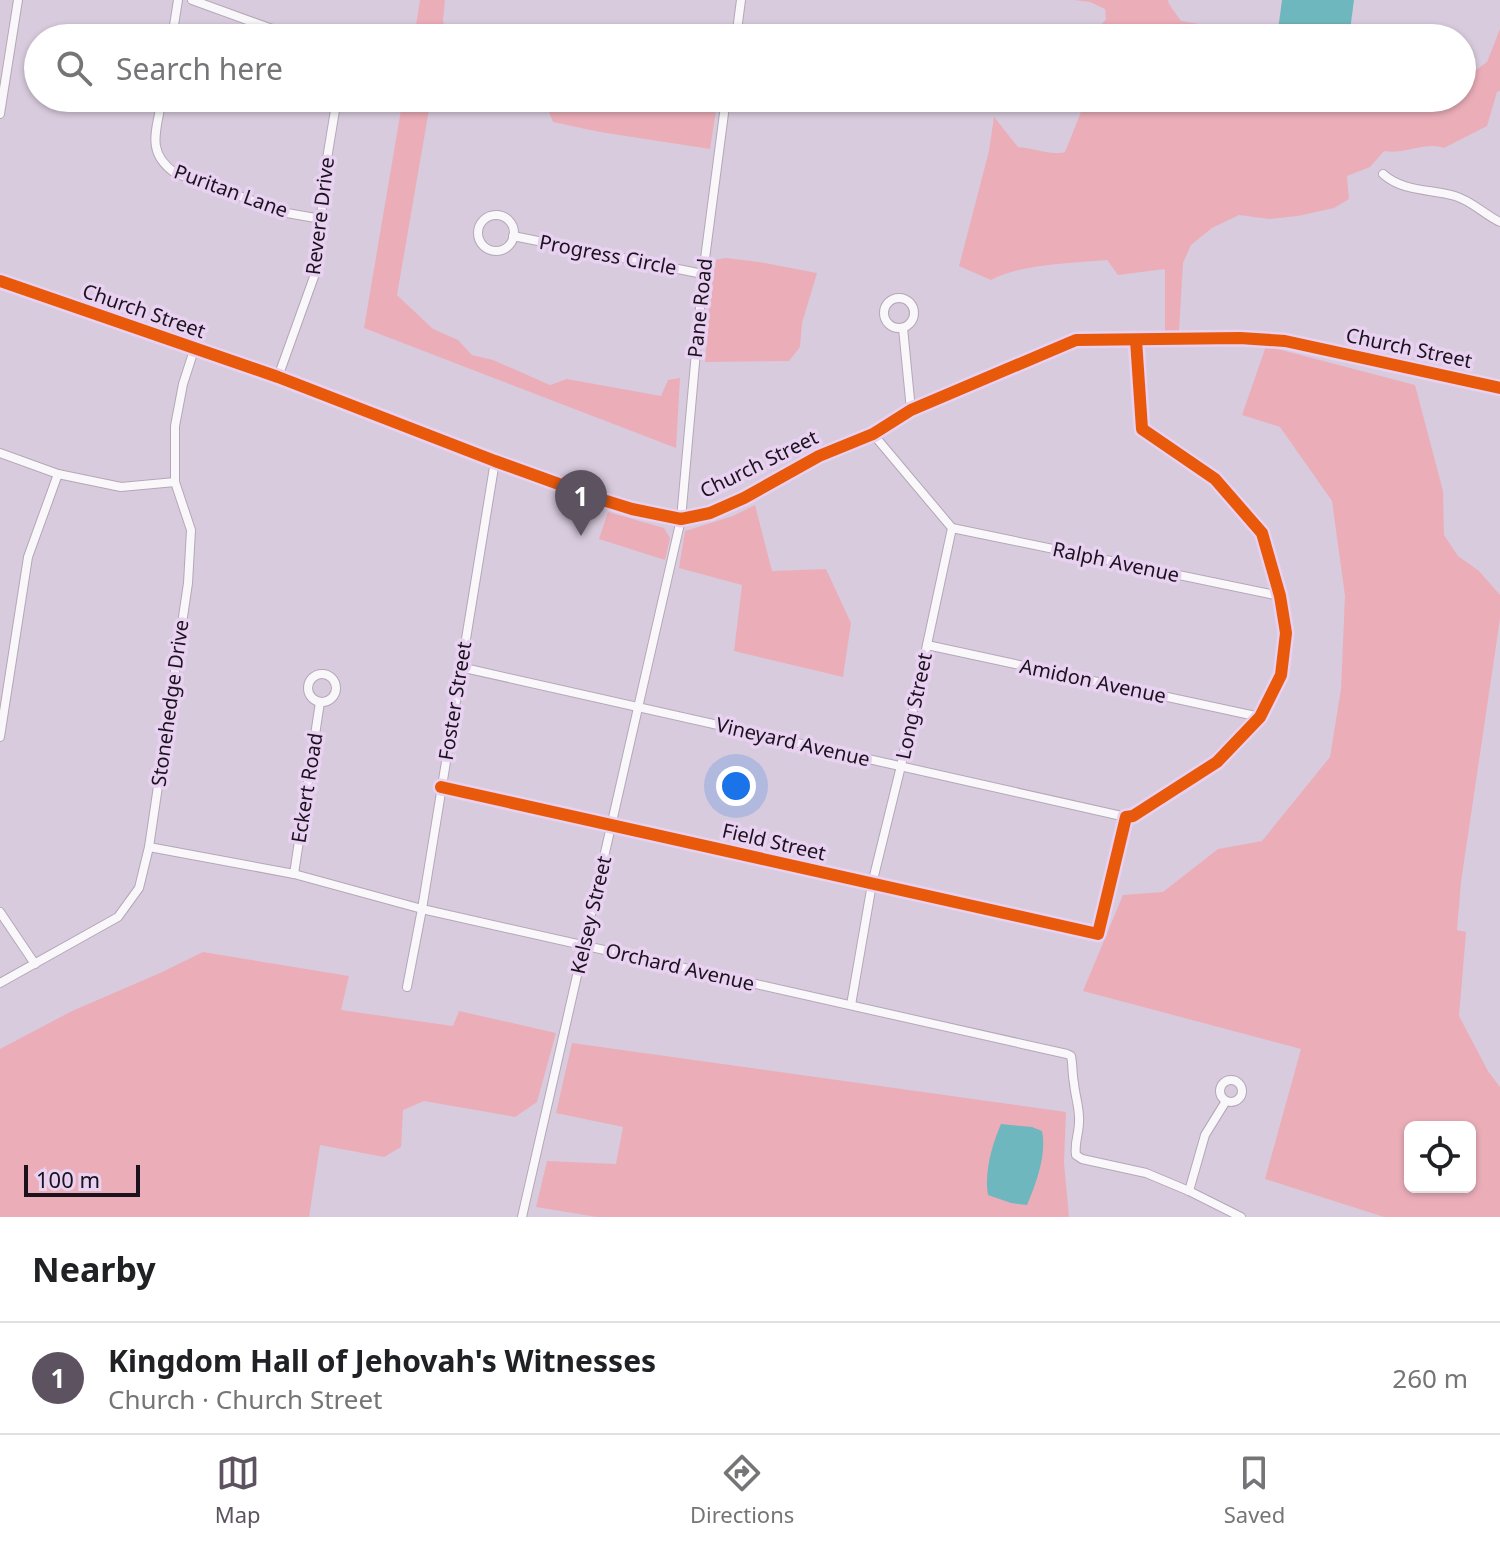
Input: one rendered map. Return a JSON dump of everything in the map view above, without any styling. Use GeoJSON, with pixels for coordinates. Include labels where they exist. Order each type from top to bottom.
{"type":"FeatureCollection","features":[{"type":"Feature","properties":{"kind":"street"},"geometry":{"type":"LineString","coordinates":[[0,114],[18,0]]}},
{"type":"Feature","properties":{"kind":"street"},"geometry":{"type":"LineString","coordinates":[[174,24],[178,0]]}},
{"type":"Feature","properties":{"kind":"street"},"geometry":{"type":"LineString","coordinates":[[192,0],[258,24]]}},
{"type":"Feature","properties":{"kind":"street"},"geometry":{"type":"LineString","coordinates":[[738,24],[741,0]]}},
{"type":"Feature","properties":{"kind":"street","name":"Puritan Lane"},"geometry":{"type":"LineString","coordinates":[[160,112],[156,152],[163,165],[175,173],[287,213],[321,219]]}},
{"type":"Feature","properties":{"kind":"street","name":"Revere Drive"},"geometry":{"type":"LineString","coordinates":[[278,377],[315,274],[320,246],[323,183],[335,112]]}},
{"type":"Feature","properties":{"kind":"street","name":"Pane Road"},"geometry":{"type":"LineString","coordinates":[[681,519],[703,274],[724,112]]}},
{"type":"Feature","properties":{"kind":"street"},"geometry":{"type":"LineString","coordinates":[[1383,174],[1402,186],[1457,197],[1500,222]]}},
{"type":"Feature","properties":{"kind":"street","name":"Progress Circle"},"geometry":{"type":"LineString","coordinates":[[500,216],[512,225],[513,236],[505,248],[495,251],[483,246],[478,232],[484,220],[500,216]]}},
{"type":"Feature","properties":{"kind":"street","name":"Progress Circle"},"geometry":{"type":"LineString","coordinates":[[513,236],[703,274]]}},
{"type":"Feature","properties":{"kind":"street","name":"Church Street"},"geometry":{"type":"LineString","coordinates":[[0,281],[278,377],[603,500],[681,519],[710,513],[744,498],[819,456],[873,434],[911,410],[1076,340],[1240,338],[1285,341],[1500,388]]}},
{"type":"Feature","properties":{"kind":"street"},"geometry":{"type":"LineString","coordinates":[[903,328],[911,410]]}},
{"type":"Feature","properties":{"kind":"street"},"geometry":{"type":"LineString","coordinates":[[1126,817],[1133,816],[1217,762],[1260,717],[1281,675],[1286,633],[1280,596],[1262,533],[1215,479],[1142,429],[1136,340]]}},
{"type":"Feature","properties":{"kind":"street","name":"Stonehedge Drive"},"geometry":{"type":"LineString","coordinates":[[0,983],[118,917],[139,888],[149,847],[188,583],[191,530],[175,482],[175,426],[183,384],[194,350]]}},
{"type":"Feature","properties":{"kind":"street"},"geometry":{"type":"LineString","coordinates":[[873,434],[952,528]]}},
{"type":"Feature","properties":{"kind":"street"},"geometry":{"type":"LineString","coordinates":[[0,453],[58,474],[121,487],[175,482]]}},
{"type":"Feature","properties":{"kind":"street","name":"Foster Street"},"geometry":{"type":"LineString","coordinates":[[407,987],[495,461]]}},
{"type":"Feature","properties":{"kind":"street"},"geometry":{"type":"LineString","coordinates":[[0,737],[28,557],[58,474]]}},
{"type":"Feature","properties":{"kind":"street","name":"Kelsey Street"},"geometry":{"type":"LineString","coordinates":[[522,1217],[681,519]]}},
{"type":"Feature","properties":{"kind":"street","name":"Ralph Avenue"},"geometry":{"type":"LineString","coordinates":[[952,528],[1280,596]]}},
{"type":"Feature","properties":{"kind":"street","name":"Long Street"},"geometry":{"type":"LineString","coordinates":[[851,1005],[872,884],[901,766],[952,528]]}},
{"type":"Feature","properties":{"kind":"street","name":"Amidon Avenue"},"geometry":{"type":"LineString","coordinates":[[927,645],[1260,717]]}},
{"type":"Feature","properties":{"kind":"street","name":"Vineyard Avenue"},"geometry":{"type":"LineString","coordinates":[[460,667],[1126,817]]}},
{"type":"Feature","properties":{"kind":"street","name":"Eckert Road"},"geometry":{"type":"LineString","coordinates":[[294,874],[320,702]]}},
{"type":"Feature","properties":{"kind":"street","name":"Field Street"},"geometry":{"type":"LineString","coordinates":[[441,787],[1098,934],[1126,817]]}},
{"type":"Feature","properties":{"kind":"street","name":"Orchard Avenue"},"geometry":{"type":"LineString","coordinates":[[149,847],[294,874],[422,909],[1071,1056],[1079,1122],[1076,1155],[1146,1173],[1189,1191]]}},
{"type":"Feature","properties":{"kind":"street"},"geometry":{"type":"LineString","coordinates":[[0,912],[35,964]]}},
{"type":"Feature","properties":{"kind":"street"},"geometry":{"type":"LineString","coordinates":[[1226,1101],[1205,1135],[1189,1191],[1241,1217]]}},
{"type":"Feature","properties":{"kind":"shaded area"},"geometry":{"type":"Polygon","coordinates":[[[420,0],[445,0],[444,24],[416,24],[420,0]]]}},
{"type":"Feature","properties":{"kind":"shaded area"},"geometry":{"type":"Polygon","coordinates":[[[1074,0],[1168,0],[1181,21],[1199,24],[1102,24],[1106,19],[1105,9],[1090,2],[1074,0]]]}},
{"type":"Feature","properties":{"kind":"shaded area"},"geometry":{"type":"Polygon","coordinates":[[[1500,29],[1500,91],[1497,92],[1487,126],[1444,148],[1429,146],[1384,151],[1370,167],[1347,176],[1349,199],[1334,208],[1269,219],[1239,215],[1212,228],[1191,245],[1183,263],[1179,331],[1165,333],[1165,269],[1118,275],[1107,260],[1032,267],[991,280],[959,266],[989,151],[994,117],[1018,147],[1060,153],[1065,152],[1081,112],[1476,112],[1476,70],[1487,62],[1500,29]]]}},
{"type":"Feature","properties":{"kind":"shaded area"},"geometry":{"type":"Polygon","coordinates":[[[401,112],[429,112],[397,295],[433,329],[458,340],[472,355],[493,360],[550,385],[567,379],[661,396],[668,380],[680,378],[676,448],[364,328],[401,112]]]}},
{"type":"Feature","properties":{"kind":"shaded area"},"geometry":{"type":"Polygon","coordinates":[[[549,112],[716,112],[710,149],[553,122],[549,112]]]}},
{"type":"Feature","properties":{"kind":"shaded area"},"geometry":{"type":"Polygon","coordinates":[[[726,258],[817,273],[802,323],[800,347],[789,361],[705,362],[713,260],[726,258]]]}},
{"type":"Feature","properties":{"kind":"shaded area"},"geometry":{"type":"Polygon","coordinates":[[[1266,346],[1415,385],[1443,491],[1444,535],[1458,556],[1479,571],[1500,595],[1500,619],[1461,882],[1457,930],[1466,932],[1459,1016],[1500,1087],[1500,1217],[1384,1217],[1265,1179],[1301,1049],[1083,991],[1123,895],[1163,892],[1218,849],[1262,841],[1330,757],[1341,689],[1345,596],[1332,501],[1280,427],[1242,415],[1266,346]]]}},
{"type":"Feature","properties":{"kind":"shaded area"},"geometry":{"type":"Polygon","coordinates":[[[755,505],[772,571],[826,569],[851,623],[843,677],[734,651],[742,585],[679,568],[685,531],[733,516],[755,505]]]}},
{"type":"Feature","properties":{"kind":"shaded area"},"geometry":{"type":"Polygon","coordinates":[[[608,512],[664,528],[670,538],[665,560],[599,539],[608,512]]]}},
{"type":"Feature","properties":{"kind":"shaded area"},"geometry":{"type":"Polygon","coordinates":[[[203,952],[349,976],[341,1010],[453,1026],[459,1011],[556,1033],[537,1102],[515,1117],[424,1101],[403,1110],[401,1147],[384,1157],[320,1145],[309,1217],[0,1217],[0,1049],[72,1011],[203,952]]]}},
{"type":"Feature","properties":{"kind":"shaded area"},"geometry":{"type":"Polygon","coordinates":[[[572,1043],[1066,1112],[1064,1163],[1069,1217],[597,1217],[536,1207],[547,1161],[616,1164],[623,1127],[556,1113],[572,1043]]]}},
{"type":"Feature","properties":{"kind":"water"},"geometry":{"type":"Polygon","coordinates":[[[1282,0],[1354,0],[1351,24],[1279,24],[1282,0]]]}},
{"type":"Feature","properties":{"kind":"water"},"geometry":{"type":"Polygon","coordinates":[[[1001,1124],[1042,1131],[1042,1159],[1027,1205],[988,1195],[990,1159],[1001,1124]]]}},
{"type":"Feature","properties":{"kind":"cycle path"},"geometry":{"type":"LineString","coordinates":[[0,281],[278,377],[603,500],[681,519],[710,513],[744,498],[819,456],[873,434],[911,410],[1076,340],[1240,338],[1285,341],[1500,388]]}},
{"type":"Feature","properties":{"kind":"cycle path"},"geometry":{"type":"LineString","coordinates":[[441,787],[1098,934],[1126,817],[1133,816],[1217,762],[1260,717],[1281,675],[1286,633],[1280,596],[1262,533],[1215,479],[1142,429],[1136,340]]}},
{"type":"Feature","properties":{"kind":"place","name":"Kingdom Hall of Jehovah's Witnesses"},"geometry":{"type":"Point","coordinates":[581,536]}}]}
